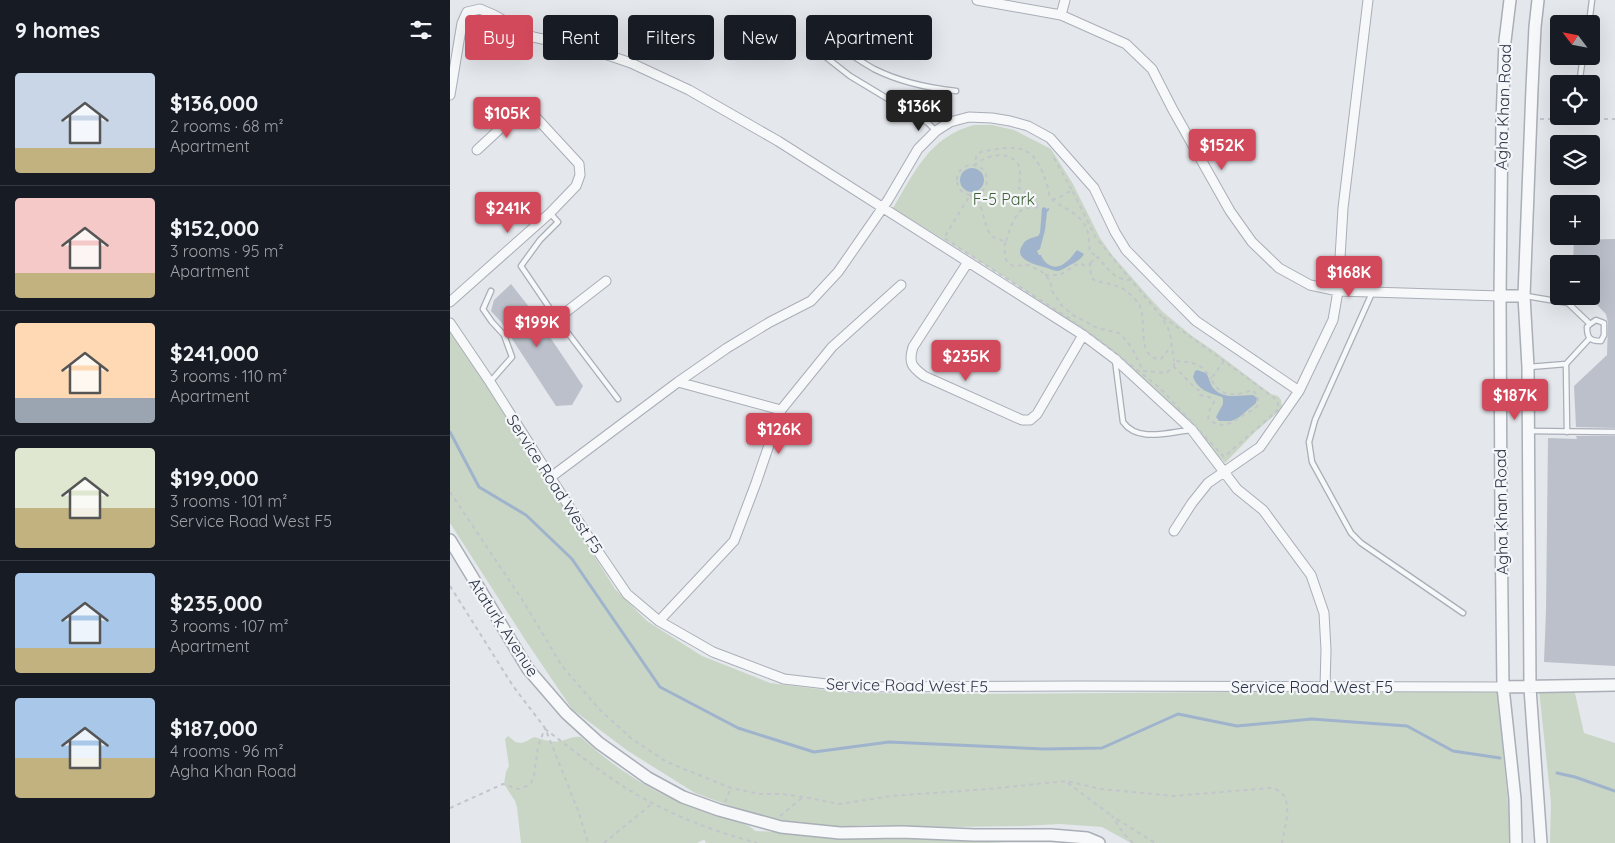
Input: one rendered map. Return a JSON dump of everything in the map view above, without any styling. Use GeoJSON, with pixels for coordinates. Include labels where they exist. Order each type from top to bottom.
{"type":"FeatureCollection","features":[{"type":"Feature","properties":{"kind":"street"},"geometry":{"type":"LineString","coordinates":[[977,0],[1061,15],[1126,44],[1152,69],[1230,211],[1252,242],[1279,268],[1310,285],[1338,291],[1372,293],[1524,296]]}},
{"type":"Feature","properties":{"kind":"street"},"geometry":{"type":"LineString","coordinates":[[1061,15],[1065,0]]}},
{"type":"Feature","properties":{"kind":"street"},"geometry":{"type":"LineString","coordinates":[[1174,530],[1208,483],[1260,447],[1299,391],[1333,320],[1338,291],[1343,208],[1368,0]]}},
{"type":"Feature","properties":{"kind":"street","name":"Agha Khan Road"},"geometry":{"type":"LineString","coordinates":[[1510,0],[1505,42],[1502,122],[1500,296],[1504,688],[1515,799],[1516,843]]}},
{"type":"Feature","properties":{"kind":"street","name":"Agha Khan Road"},"geometry":{"type":"LineString","coordinates":[[1538,0],[1535,27],[1524,296],[1528,367],[1530,688],[1542,841]]}},
{"type":"Feature","properties":{"kind":"street"},"geometry":{"type":"LineString","coordinates":[[450,94],[462,23],[467,12],[480,9],[533,37],[590,49],[631,64],[690,90],[778,141],[1083,335],[1115,359],[1192,430],[1237,489],[1263,510],[1311,575],[1324,613],[1325,687]]}},
{"type":"Feature","properties":{"kind":"street"},"geometry":{"type":"LineString","coordinates":[[450,302],[550,213],[576,186],[580,175],[579,164],[531,112],[526,110],[518,112],[477,150]]}},
{"type":"Feature","properties":{"kind":"street"},"geometry":{"type":"LineString","coordinates":[[551,477],[678,382],[727,348],[770,322],[811,301],[838,272],[882,208],[918,149],[936,131],[950,122],[968,117],[992,118],[1028,126],[1050,138],[1094,188],[1114,232],[1126,250],[1173,298],[1196,321],[1299,391]]}},
{"type":"Feature","properties":{"kind":"street"},"geometry":{"type":"LineString","coordinates":[[968,262],[913,347],[910,357],[913,367],[924,376],[1022,420],[1030,420],[1037,414],[1083,335]]}},
{"type":"Feature","properties":{"kind":"street"},"geometry":{"type":"LineString","coordinates":[[557,319],[606,281]]}},
{"type":"Feature","properties":{"kind":"street"},"geometry":{"type":"LineString","coordinates":[[659,621],[734,540],[782,410],[832,347],[901,285]]}},
{"type":"Feature","properties":{"kind":"street","name":"Service Road West F5"},"geometry":{"type":"LineString","coordinates":[[450,323],[627,594],[659,621],[713,652],[784,679],[852,687],[1504,688]]}},
{"type":"Feature","properties":{"kind":"street"},"geometry":{"type":"LineString","coordinates":[[678,382],[782,410]]}},
{"type":"Feature","properties":{"kind":"street","name":"Ataturk Avenue"},"geometry":{"type":"LineString","coordinates":[[450,540],[528,669],[566,713],[599,744],[648,778],[684,797],[719,810],[781,827],[840,833],[902,832],[974,835],[1051,835],[1087,838],[1099,843]]}},
{"type":"Feature","properties":{"kind":"street"},"geometry":{"type":"LineString","coordinates":[[1504,688],[1615,685]]}},
{"type":"Feature","properties":{"kind":"lane"},"geometry":{"type":"LineString","coordinates":[[1590,15],[1592,0]]}},
{"type":"Feature","properties":{"kind":"lane"},"geometry":{"type":"LineString","coordinates":[[936,131],[928,124],[850,76],[822,54],[818,46],[825,40],[832,41],[875,69],[900,80],[931,88],[956,91]]}},
{"type":"Feature","properties":{"kind":"lane"},"geometry":{"type":"LineString","coordinates":[[550,213],[558,222],[540,240],[521,266],[557,319],[618,399]]}},
{"type":"Feature","properties":{"kind":"lane"},"geometry":{"type":"LineString","coordinates":[[490,382],[512,357],[504,334],[492,322],[483,308],[491,291]]}},
{"type":"Feature","properties":{"kind":"lane"},"geometry":{"type":"LineString","coordinates":[[1372,293],[1315,420],[1309,442],[1312,462],[1351,533],[1361,543],[1463,613]]}},
{"type":"Feature","properties":{"kind":"lane"},"geometry":{"type":"LineString","coordinates":[[1524,296],[1568,303],[1590,324]]}},
{"type":"Feature","properties":{"kind":"lane"},"geometry":{"type":"LineString","coordinates":[[1596,320],[1604,323],[1604,335],[1601,341],[1589,339],[1587,327],[1596,320]]}},
{"type":"Feature","properties":{"kind":"lane"},"geometry":{"type":"LineString","coordinates":[[1566,432],[1566,364],[1589,339]]}},
{"type":"Feature","properties":{"kind":"lane"},"geometry":{"type":"LineString","coordinates":[[1115,359],[1123,422],[1128,428],[1145,435],[1192,430]]}},
{"type":"Feature","properties":{"kind":"lane"},"geometry":{"type":"LineString","coordinates":[[1528,367],[1566,364]]}},
{"type":"Feature","properties":{"kind":"lane"},"geometry":{"type":"LineString","coordinates":[[1528,431],[1615,432]]}},
{"type":"Feature","properties":{"kind":"path"},"geometry":{"type":"LineString","coordinates":[[1531,119],[1615,119]]}},
{"type":"Feature","properties":{"kind":"path"},"geometry":{"type":"LineString","coordinates":[[975,165],[976,156],[980,152],[1004,147],[1015,147],[1025,150],[1033,156],[1041,168],[1052,200],[1081,219],[1089,234],[1090,252],[1098,257],[1108,270],[1123,280],[1131,280]]}},
{"type":"Feature","properties":{"kind":"path"},"geometry":{"type":"LineString","coordinates":[[1050,152],[1096,238],[1162,317],[1170,332],[1174,367],[1187,378],[1192,386],[1200,391],[1200,394],[1212,398],[1214,402],[1208,418],[1213,424],[1224,425],[1254,410],[1258,405],[1258,396],[1252,390],[1233,394],[1223,393],[1215,387],[1207,371],[1200,365],[1174,361]]}},
{"type":"Feature","properties":{"kind":"path"},"geometry":{"type":"LineString","coordinates":[[975,165],[979,160],[989,156],[1004,156],[1011,160],[1017,164],[1019,170],[1019,188],[1040,207],[1024,209],[1018,213],[1004,247],[1006,260],[1013,266],[1028,264],[1041,271],[1050,280],[1052,291],[1062,306],[1073,315],[1097,328],[1119,334],[1133,350],[1143,371],[1166,373],[1174,367]]}},
{"type":"Feature","properties":{"kind":"path"},"geometry":{"type":"LineString","coordinates":[[1006,241],[992,237],[986,228],[979,203],[970,195],[958,188],[956,178],[965,166],[975,165],[983,170],[987,180],[984,189],[980,193],[970,195],[944,238],[1070,318],[1098,339],[1160,388],[1224,457],[1278,409],[1277,400],[1162,317]]}},
{"type":"Feature","properties":{"kind":"path"},"geometry":{"type":"LineString","coordinates":[[1052,200],[1060,198],[1072,190]]}},
{"type":"Feature","properties":{"kind":"path"},"geometry":{"type":"LineString","coordinates":[[1045,275],[1065,273],[1079,263],[1086,266],[1098,257]]}},
{"type":"Feature","properties":{"kind":"path"},"geometry":{"type":"LineString","coordinates":[[1090,264],[1091,277],[1094,280],[1119,286],[1139,304],[1143,312],[1144,342],[1150,356],[1155,359],[1161,359],[1172,345]]}},
{"type":"Feature","properties":{"kind":"path"},"geometry":{"type":"LineString","coordinates":[[1211,379],[1224,362]]}},
{"type":"Feature","properties":{"kind":"path"},"geometry":{"type":"LineString","coordinates":[[450,492],[522,601],[562,666],[600,709],[632,739],[667,762],[731,788],[760,794],[782,794],[840,804],[891,796],[1067,781],[1101,789],[1174,796],[1270,788],[1276,789],[1286,797],[1288,804],[1282,843]]}},
{"type":"Feature","properties":{"kind":"path"},"geometry":{"type":"LineString","coordinates":[[450,586],[513,686],[545,728],[579,813],[588,843]]}},
{"type":"Feature","properties":{"kind":"path"},"geometry":{"type":"LineString","coordinates":[[545,728],[625,787],[653,803],[720,833],[757,843]]}},
{"type":"Feature","properties":{"kind":"path"},"geometry":{"type":"LineString","coordinates":[[450,808],[503,784],[518,789],[527,786],[533,779],[538,746],[545,728]]}},
{"type":"Feature","properties":{"kind":"path"},"geometry":{"type":"LineString","coordinates":[[1067,781],[1112,816],[1155,843]]}},
{"type":"Feature","properties":{"kind":"path"},"geometry":{"type":"LineString","coordinates":[[719,810],[724,804],[731,788]]}},
{"type":"Feature","properties":{"kind":"path"},"geometry":{"type":"LineString","coordinates":[[771,825],[803,797]]}},
{"type":"Feature","properties":{"kind":"path"},"geometry":{"type":"LineString","coordinates":[[604,843],[653,803]]}},
{"type":"Feature","properties":{"kind":"path"},"geometry":{"type":"LineString","coordinates":[[1112,816],[1124,834],[1133,843]]}},
{"type":"Feature","properties":{"kind":"green space","name":"F-5 Park"},"geometry":{"type":"Polygon","coordinates":[[[974,125],[992,125],[1014,130],[1051,149],[1073,184],[1100,238],[1112,255],[1148,296],[1163,312],[1192,336],[1281,400],[1282,407],[1278,412],[1254,433],[1225,463],[1171,404],[1100,343],[998,273],[893,208],[916,169],[934,147],[945,138],[974,125]]]}},
{"type":"Feature","properties":{"kind":"green space"},"geometry":{"type":"Polygon","coordinates":[[[450,330],[510,421],[615,589],[647,621],[702,656],[770,683],[850,693],[989,694],[1497,690],[1510,823],[1510,843],[1131,843],[1102,827],[1060,824],[948,827],[867,825],[838,827],[774,822],[695,793],[628,751],[572,709],[450,523],[450,330]]]}},
{"type":"Feature","properties":{"kind":"green space"},"geometry":{"type":"Polygon","coordinates":[[[1574,689],[1584,733],[1615,743],[1615,843],[1550,843],[1551,802],[1539,690],[1574,689]]]}},
{"type":"Feature","properties":{"kind":"green space"},"geometry":{"type":"Polygon","coordinates":[[[508,736],[520,743],[534,737],[553,742],[581,737],[609,761],[640,782],[674,800],[714,815],[740,822],[755,831],[1009,843],[705,843],[706,841],[703,840],[697,843],[521,843],[517,807],[504,784],[509,766],[505,739],[508,736]]]}},
{"type":"Feature","properties":{"kind":"water"},"geometry":{"type":"Polygon","coordinates":[[[972,168],[977,169],[983,175],[983,185],[977,191],[972,192],[967,191],[961,185],[960,180],[961,175],[967,169],[972,168]]]}},
{"type":"Feature","properties":{"kind":"water"},"geometry":{"type":"Polygon","coordinates":[[[1045,207],[1046,209],[1049,208],[1049,210],[1040,249],[1037,251],[1039,255],[1041,255],[1045,262],[1055,267],[1063,265],[1077,250],[1084,254],[1078,261],[1058,271],[1027,261],[1023,258],[1020,251],[1028,239],[1038,236],[1040,233],[1042,208],[1045,207]]]}},
{"type":"Feature","properties":{"kind":"water"},"geometry":{"type":"Polygon","coordinates":[[[1197,370],[1206,373],[1217,392],[1232,396],[1253,395],[1257,398],[1256,403],[1238,418],[1231,421],[1219,421],[1216,417],[1223,404],[1223,399],[1198,385],[1193,377],[1197,370]]]}},
{"type":"Feature","properties":{"kind":"building"},"geometry":{"type":"Polygon","coordinates":[[[1600,239],[1615,239],[1615,428],[1576,427],[1574,386],[1607,355],[1608,323],[1606,314],[1597,305],[1600,305],[1600,255],[1573,255],[1574,245],[1600,245],[1600,239]]]}},
{"type":"Feature","properties":{"kind":"building"},"geometry":{"type":"Polygon","coordinates":[[[511,284],[533,312],[583,386],[572,405],[556,406],[501,322],[491,311],[494,300],[511,284]]]}},
{"type":"Feature","properties":{"kind":"building"},"geometry":{"type":"Polygon","coordinates":[[[1576,436],[1615,436],[1615,666],[1544,662],[1548,438],[1577,439],[1576,436]]]}},
{"type":"Feature","properties":{"kind":"waterway"},"geometry":{"type":"LineString","coordinates":[[450,432],[479,487],[526,515],[572,559],[660,687],[738,728],[814,752],[889,742],[1044,749],[1102,748],[1178,714],[1237,726],[1312,719],[1407,726],[1453,751],[1500,758]]}},
{"type":"Feature","properties":{"kind":"waterway"},"geometry":{"type":"LineString","coordinates":[[1557,773],[1575,777],[1615,791]]}}]}
